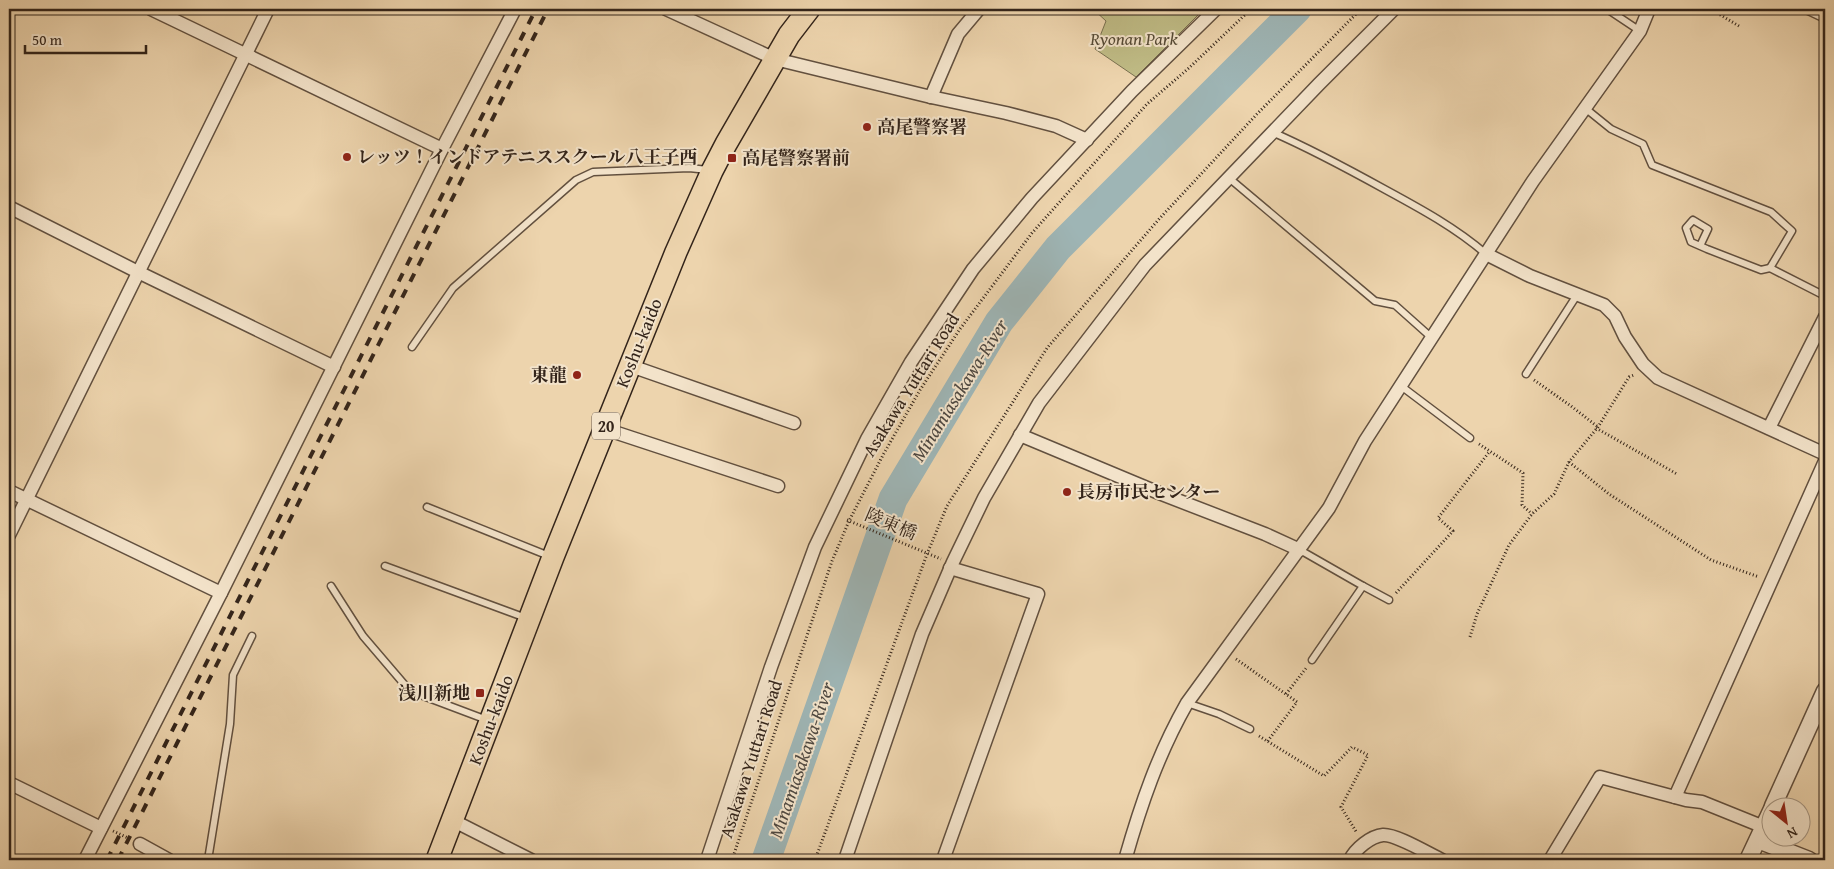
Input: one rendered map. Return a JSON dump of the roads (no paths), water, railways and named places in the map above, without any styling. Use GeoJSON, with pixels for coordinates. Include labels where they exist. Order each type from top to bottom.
{"type":"FeatureCollection","features":[{"type":"Feature","properties":{"kind":"highway","name":"Koshu-kaido"},"geometry":{"type":"LineString","coordinates":[[437,860],[604,429],[657,298],[712,171],[775,58],[808,9]]}},
{"type":"Feature","properties":{"kind":"street"},"geometry":{"type":"LineString","coordinates":[[151,9],[442,149]]}},
{"type":"Feature","properties":{"kind":"street"},"geometry":{"type":"LineString","coordinates":[[9,535],[268,9]]}},
{"type":"Feature","properties":{"kind":"street"},"geometry":{"type":"LineString","coordinates":[[85,860],[105,829],[442,149],[515,9]]}},
{"type":"Feature","properties":{"kind":"street"},"geometry":{"type":"LineString","coordinates":[[666,9],[775,58],[1056,126],[1087,140]]}},
{"type":"Feature","properties":{"kind":"street"},"geometry":{"type":"LineString","coordinates":[[931,97],[958,34],[979,9]]}},
{"type":"Feature","properties":{"kind":"street"},"geometry":{"type":"LineString","coordinates":[[707,860],[799,587],[823,530],[867,439],[911,362],[973,269],[1032,198],[1132,91],[1216,9]]}},
{"type":"Feature","properties":{"kind":"street"},"geometry":{"type":"LineString","coordinates":[[845,860],[922,634],[950,568],[984,498],[1044,396],[1145,265],[1272,132],[1394,9]]}},
{"type":"Feature","properties":{"kind":"street"},"geometry":{"type":"LineString","coordinates":[[1126,860],[1139,810],[1171,732],[1187,703],[1329,508],[1365,442],[1533,181],[1640,31],[1649,9]]}},
{"type":"Feature","properties":{"kind":"street"},"geometry":{"type":"LineString","coordinates":[[9,207],[334,367]]}},
{"type":"Feature","properties":{"kind":"street"},"geometry":{"type":"LineString","coordinates":[[1486,254],[1522,272],[1604,305],[1615,316],[1625,337],[1643,364],[1658,378],[1825,454]]}},
{"type":"Feature","properties":{"kind":"street"},"geometry":{"type":"LineString","coordinates":[[1769,428],[1825,317]]}},
{"type":"Feature","properties":{"kind":"street"},"geometry":{"type":"LineString","coordinates":[[631,366],[794,423]]}},
{"type":"Feature","properties":{"kind":"street"},"geometry":{"type":"LineString","coordinates":[[604,429],[778,486]]}},
{"type":"Feature","properties":{"kind":"street"},"geometry":{"type":"LineString","coordinates":[[1020,435],[1265,534],[1300,550]]}},
{"type":"Feature","properties":{"kind":"street"},"geometry":{"type":"LineString","coordinates":[[1675,797],[1825,461]]}},
{"type":"Feature","properties":{"kind":"street"},"geometry":{"type":"LineString","coordinates":[[9,491],[221,593]]}},
{"type":"Feature","properties":{"kind":"street"},"geometry":{"type":"LineString","coordinates":[[943,860],[1038,594],[950,568]]}},
{"type":"Feature","properties":{"kind":"street"},"geometry":{"type":"LineString","coordinates":[[1777,796],[1825,691]]}},
{"type":"Feature","properties":{"kind":"street"},"geometry":{"type":"LineString","coordinates":[[1550,860],[1600,777],[1675,797],[1702,802],[1809,860]]}},
{"type":"Feature","properties":{"kind":"street"},"geometry":{"type":"LineString","coordinates":[[9,783],[105,829]]}},
{"type":"Feature","properties":{"kind":"street"},"geometry":{"type":"LineString","coordinates":[[452,820],[531,860]]}},
{"type":"Feature","properties":{"kind":"street"},"geometry":{"type":"LineString","coordinates":[[1748,860],[1761,833]]}},
{"type":"Feature","properties":{"kind":"street"},"geometry":{"type":"LineString","coordinates":[[1350,860],[1363,843],[1384,835],[1399,839],[1442,860]]}},
{"type":"Feature","properties":{"kind":"street"},"geometry":{"type":"LineString","coordinates":[[140,844],[169,860]]}},
{"type":"Feature","properties":{"kind":"lane"},"geometry":{"type":"LineString","coordinates":[[1607,9],[1640,31]]}},
{"type":"Feature","properties":{"kind":"lane"},"geometry":{"type":"LineString","coordinates":[[1808,11],[1825,19]]}},
{"type":"Feature","properties":{"kind":"lane"},"geometry":{"type":"LineString","coordinates":[[1585,108],[1611,129],[1643,144],[1652,165],[1771,212],[1792,231],[1770,268]]}},
{"type":"Feature","properties":{"kind":"lane"},"geometry":{"type":"LineString","coordinates":[[1272,132],[1334,161],[1435,218],[1472,242],[1486,254]]}},
{"type":"Feature","properties":{"kind":"lane"},"geometry":{"type":"LineString","coordinates":[[412,346],[453,288],[576,180],[593,172],[689,168],[712,171]]}},
{"type":"Feature","properties":{"kind":"lane"},"geometry":{"type":"LineString","coordinates":[[1229,178],[1375,301],[1395,305],[1433,338]]}},
{"type":"Feature","properties":{"kind":"lane"},"geometry":{"type":"LineString","coordinates":[[1700,246],[1761,270],[1770,268],[1825,296]]}},
{"type":"Feature","properties":{"kind":"lane"},"geometry":{"type":"LineString","coordinates":[[1526,374],[1577,295]]}},
{"type":"Feature","properties":{"kind":"lane"},"geometry":{"type":"LineString","coordinates":[[1401,386],[1470,438]]}},
{"type":"Feature","properties":{"kind":"lane"},"geometry":{"type":"LineString","coordinates":[[429,508],[427,507],[553,557]]}},
{"type":"Feature","properties":{"kind":"lane"},"geometry":{"type":"LineString","coordinates":[[1300,550],[1388,600]]}},
{"type":"Feature","properties":{"kind":"lane"},"geometry":{"type":"LineString","coordinates":[[385,566],[530,619]]}},
{"type":"Feature","properties":{"kind":"lane"},"geometry":{"type":"LineString","coordinates":[[331,586],[363,636],[410,692],[491,721]]}},
{"type":"Feature","properties":{"kind":"lane"},"geometry":{"type":"LineString","coordinates":[[1312,660],[1363,586]]}},
{"type":"Feature","properties":{"kind":"lane"},"geometry":{"type":"LineString","coordinates":[[208,860],[230,724],[233,674],[252,636]]}},
{"type":"Feature","properties":{"kind":"lane"},"geometry":{"type":"LineString","coordinates":[[1187,703],[1219,714],[1250,729]]}},
{"type":"Feature","properties":{"kind":"waterway","name":"Minamiasakawa-River"},"geometry":{"type":"LineString","coordinates":[[766,860],[893,499],[999,322],[1058,248],[1297,9]]}},
{"type":"Feature","properties":{"kind":"railway"},"geometry":{"type":"LineString","coordinates":[[107,860],[536,9]]}},
{"type":"Feature","properties":{"kind":"railway"},"geometry":{"type":"LineString","coordinates":[[118,860],[548,9]]}},
{"type":"Feature","properties":{"kind":"place","name":"高尾警察署"},"geometry":{"type":"Point","coordinates":[867,127]}},
{"type":"Feature","properties":{"kind":"place","name":"レッツ！インドアテニススクール八王子西"},"geometry":{"type":"Point","coordinates":[347,157]}},
{"type":"Feature","properties":{"kind":"place","name":"高尾警察署前"},"geometry":{"type":"Point","coordinates":[732,158]}},
{"type":"Feature","properties":{"kind":"place","name":"東龍"},"geometry":{"type":"Point","coordinates":[577,375]}},
{"type":"Feature","properties":{"kind":"place","name":"長房市民センター"},"geometry":{"type":"Point","coordinates":[1067,492]}},
{"type":"Feature","properties":{"kind":"place","name":"浅川新地"},"geometry":{"type":"Point","coordinates":[480,693]}},
{"type":"Feature","properties":{"kind":"park label","name":"Ryonan Park"},"geometry":{"type":"Point","coordinates":[1134,39]}}]}
